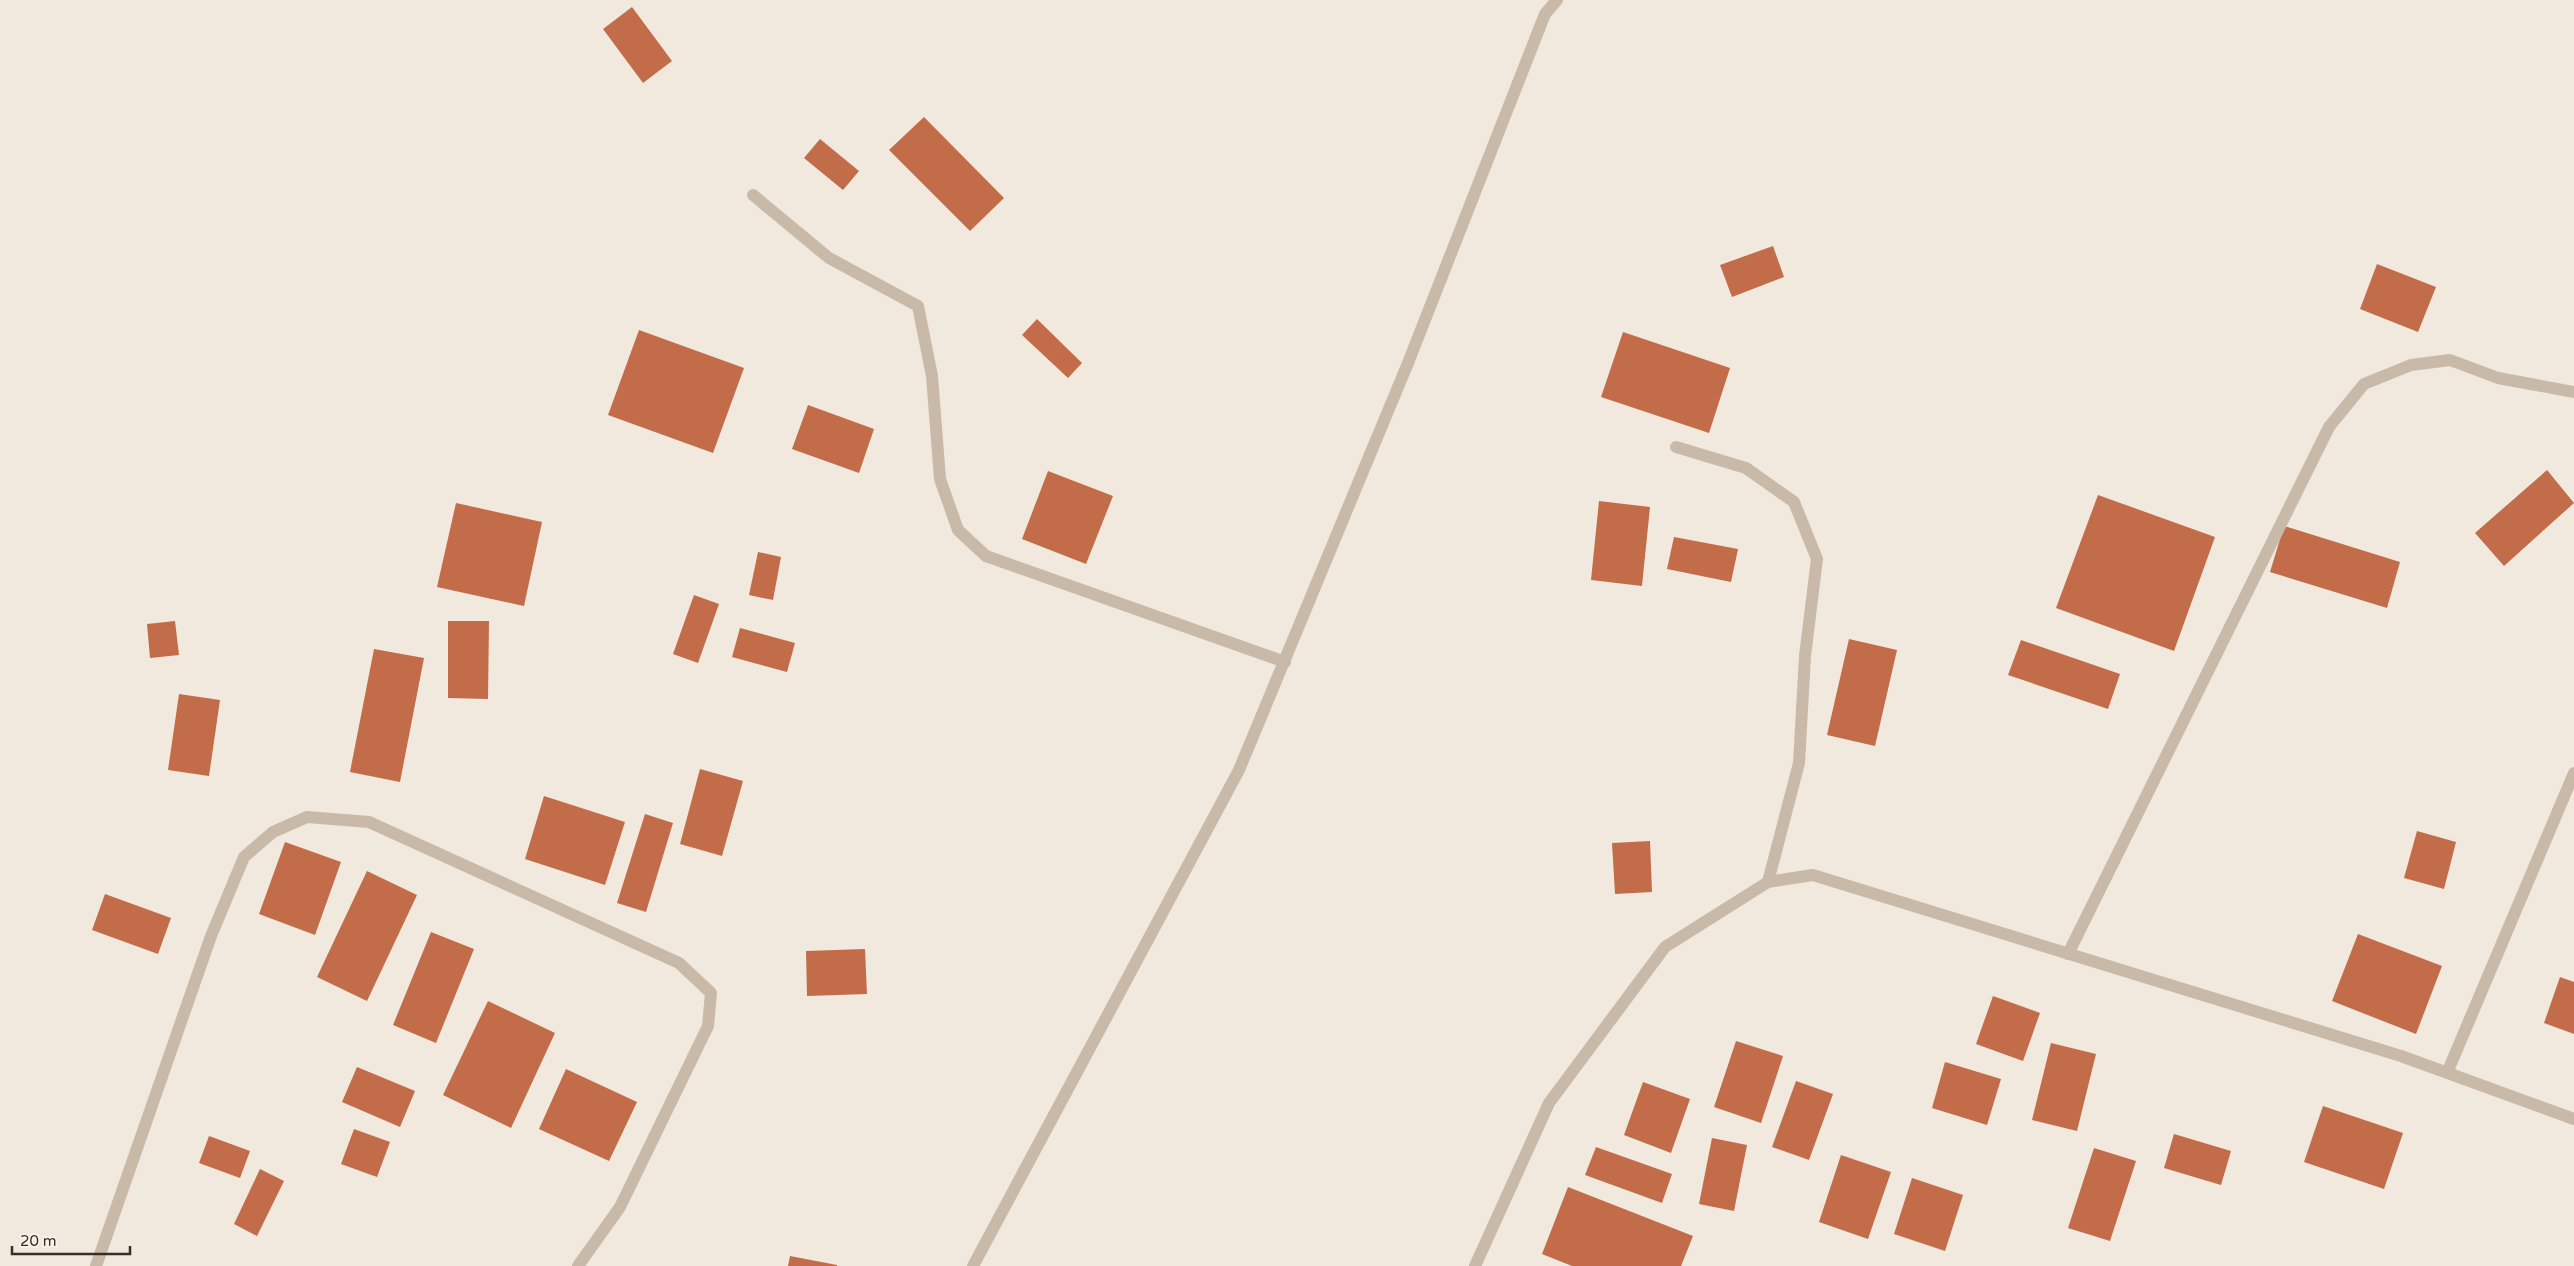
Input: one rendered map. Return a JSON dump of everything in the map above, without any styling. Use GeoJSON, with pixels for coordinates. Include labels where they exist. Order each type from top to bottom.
{"type":"FeatureCollection","features":[{"type":"Feature","properties":{"kind":"street"},"geometry":{"type":"LineString","coordinates":[[973,1266],[1239,770],[1408,363],[1545,14],[1557,0]]}},
{"type":"Feature","properties":{"kind":"street"},"geometry":{"type":"LineString","coordinates":[[753,194],[829,258],[918,306],[932,376],[940,479],[958,530],[986,556],[1284,662]]}},
{"type":"Feature","properties":{"kind":"street"},"geometry":{"type":"LineString","coordinates":[[2068,954],[2330,427],[2364,384],[2411,365],[2450,360],[2498,378],[2574,392]]}},
{"type":"Feature","properties":{"kind":"street"},"geometry":{"type":"LineString","coordinates":[[1676,447],[1746,468],[1794,502],[1817,559],[1805,656],[1799,763],[1768,882]]}},
{"type":"Feature","properties":{"kind":"street"},"geometry":{"type":"LineString","coordinates":[[2447,1073],[2574,774]]}},
{"type":"Feature","properties":{"kind":"street"},"geometry":{"type":"LineString","coordinates":[[96,1266],[211,936],[244,857],[273,832],[307,817],[369,822],[678,963],[711,993],[708,1026],[700,1043],[620,1207],[578,1266]]}},
{"type":"Feature","properties":{"kind":"street"},"geometry":{"type":"LineString","coordinates":[[1475,1266],[1549,1103],[1665,947],[1768,882],[1813,876],[2392,1053],[2574,1119]]}},
{"type":"Feature","properties":{"kind":"building"},"geometry":{"type":"Polygon","coordinates":[[[632,7],[672,61],[643,83],[603,29],[632,7]]]}},
{"type":"Feature","properties":{"kind":"building"},"geometry":{"type":"Polygon","coordinates":[[[924,117],[1004,198],[970,231],[889,150],[924,117]]]}},
{"type":"Feature","properties":{"kind":"building"},"geometry":{"type":"Polygon","coordinates":[[[820,139],[859,171],[843,190],[804,158],[820,139]]]}},
{"type":"Feature","properties":{"kind":"building"},"geometry":{"type":"Polygon","coordinates":[[[1773,246],[1784,277],[1732,297],[1720,265],[1773,246]]]}},
{"type":"Feature","properties":{"kind":"building"},"geometry":{"type":"Polygon","coordinates":[[[2377,264],[2436,287],[2418,332],[2360,309],[2377,264]]]}},
{"type":"Feature","properties":{"kind":"building"},"geometry":{"type":"Polygon","coordinates":[[[1037,319],[1082,363],[1068,378],[1022,335],[1037,319]]]}},
{"type":"Feature","properties":{"kind":"building"},"geometry":{"type":"Polygon","coordinates":[[[639,330],[744,368],[713,453],[608,415],[639,330]]]}},
{"type":"Feature","properties":{"kind":"building"},"geometry":{"type":"Polygon","coordinates":[[[1623,332],[1730,368],[1709,433],[1601,397],[1623,332]]]}},
{"type":"Feature","properties":{"kind":"building"},"geometry":{"type":"Polygon","coordinates":[[[808,405],[874,429],[859,473],[792,449],[808,405]]]}},
{"type":"Feature","properties":{"kind":"building"},"geometry":{"type":"Polygon","coordinates":[[[2547,470],[2574,503],[2504,566],[2475,533],[2547,470]]]}},
{"type":"Feature","properties":{"kind":"building"},"geometry":{"type":"Polygon","coordinates":[[[1048,471],[1113,496],[1086,564],[1022,539],[1048,471]]]}},
{"type":"Feature","properties":{"kind":"building"},"geometry":{"type":"Polygon","coordinates":[[[2098,495],[2215,537],[2174,651],[2056,608],[2098,495]]]}},
{"type":"Feature","properties":{"kind":"building"},"geometry":{"type":"Polygon","coordinates":[[[1599,501],[1650,507],[1642,586],[1591,580],[1599,501]]]}},
{"type":"Feature","properties":{"kind":"building"},"geometry":{"type":"Polygon","coordinates":[[[456,503],[542,522],[524,606],[437,587],[456,503]]]}},
{"type":"Feature","properties":{"kind":"building"},"geometry":{"type":"Polygon","coordinates":[[[2284,526],[2400,562],[2387,608],[2270,572],[2284,526]]]}},
{"type":"Feature","properties":{"kind":"building"},"geometry":{"type":"Polygon","coordinates":[[[1674,537],[1738,549],[1731,582],[1667,569],[1674,537]]]}},
{"type":"Feature","properties":{"kind":"building"},"geometry":{"type":"Polygon","coordinates":[[[758,552],[781,557],[773,600],[749,595],[758,552]]]}},
{"type":"Feature","properties":{"kind":"building"},"geometry":{"type":"Polygon","coordinates":[[[694,595],[719,604],[698,663],[673,654],[694,595]]]}},
{"type":"Feature","properties":{"kind":"building"},"geometry":{"type":"Polygon","coordinates":[[[175,621],[179,655],[150,658],[147,624],[175,621]]]}},
{"type":"Feature","properties":{"kind":"building"},"geometry":{"type":"Polygon","coordinates":[[[448,621],[489,621],[488,699],[448,698],[448,621]]]}},
{"type":"Feature","properties":{"kind":"building"},"geometry":{"type":"Polygon","coordinates":[[[740,628],[795,643],[787,672],[732,657],[740,628]]]}},
{"type":"Feature","properties":{"kind":"building"},"geometry":{"type":"Polygon","coordinates":[[[1849,639],[1897,650],[1875,746],[1827,735],[1849,639]]]}},
{"type":"Feature","properties":{"kind":"building"},"geometry":{"type":"Polygon","coordinates":[[[2021,640],[2120,674],[2108,709],[2008,675],[2021,640]]]}},
{"type":"Feature","properties":{"kind":"building"},"geometry":{"type":"Polygon","coordinates":[[[374,649],[424,658],[400,782],[350,772],[374,649]]]}},
{"type":"Feature","properties":{"kind":"building"},"geometry":{"type":"Polygon","coordinates":[[[179,694],[220,700],[209,776],[168,770],[179,694]]]}},
{"type":"Feature","properties":{"kind":"building"},"geometry":{"type":"Polygon","coordinates":[[[700,769],[743,781],[722,856],[680,844],[700,769]]]}},
{"type":"Feature","properties":{"kind":"building"},"geometry":{"type":"Polygon","coordinates":[[[544,796],[625,822],[605,885],[525,859],[544,796]]]}},
{"type":"Feature","properties":{"kind":"building"},"geometry":{"type":"Polygon","coordinates":[[[645,814],[673,823],[646,912],[617,903],[645,814]]]}},
{"type":"Feature","properties":{"kind":"building"},"geometry":{"type":"Polygon","coordinates":[[[2417,831],[2456,842],[2444,889],[2404,878],[2417,831]]]}},
{"type":"Feature","properties":{"kind":"building"},"geometry":{"type":"Polygon","coordinates":[[[1650,841],[1652,892],[1615,894],[1612,843],[1650,841]]]}},
{"type":"Feature","properties":{"kind":"building"},"geometry":{"type":"Polygon","coordinates":[[[285,842],[341,862],[315,935],[259,914],[285,842]]]}},
{"type":"Feature","properties":{"kind":"building"},"geometry":{"type":"Polygon","coordinates":[[[367,871],[417,895],[367,1001],[317,977],[367,871]]]}},
{"type":"Feature","properties":{"kind":"building"},"geometry":{"type":"Polygon","coordinates":[[[105,894],[171,918],[158,954],[92,930],[105,894]]]}},
{"type":"Feature","properties":{"kind":"building"},"geometry":{"type":"Polygon","coordinates":[[[431,932],[474,949],[436,1043],[393,1025],[431,932]]]}},
{"type":"Feature","properties":{"kind":"building"},"geometry":{"type":"Polygon","coordinates":[[[2358,934],[2442,966],[2416,1034],[2332,1001],[2358,934]]]}},
{"type":"Feature","properties":{"kind":"building"},"geometry":{"type":"Polygon","coordinates":[[[865,949],[867,994],[807,996],[806,951],[865,949]]]}},
{"type":"Feature","properties":{"kind":"building"},"geometry":{"type":"Polygon","coordinates":[[[2560,977],[2574,982],[2574,1034],[2544,1023],[2560,977]]]}},
{"type":"Feature","properties":{"kind":"building"},"geometry":{"type":"Polygon","coordinates":[[[1993,996],[2040,1013],[2023,1061],[1976,1044],[1993,996]]]}},
{"type":"Feature","properties":{"kind":"building"},"geometry":{"type":"Polygon","coordinates":[[[488,1001],[555,1033],[511,1128],[443,1095],[488,1001]]]}},
{"type":"Feature","properties":{"kind":"building"},"geometry":{"type":"Polygon","coordinates":[[[1736,1041],[1783,1056],[1761,1123],[1714,1107],[1736,1041]]]}},
{"type":"Feature","properties":{"kind":"building"},"geometry":{"type":"Polygon","coordinates":[[[2051,1043],[2096,1054],[2077,1131],[2032,1120],[2051,1043]]]}},
{"type":"Feature","properties":{"kind":"building"},"geometry":{"type":"Polygon","coordinates":[[[1945,1062],[2001,1079],[1987,1125],[1932,1108],[1945,1062]]]}},
{"type":"Feature","properties":{"kind":"building"},"geometry":{"type":"Polygon","coordinates":[[[357,1067],[415,1091],[400,1127],[342,1102],[357,1067]]]}},
{"type":"Feature","properties":{"kind":"building"},"geometry":{"type":"Polygon","coordinates":[[[566,1069],[637,1102],[609,1161],[539,1129],[566,1069]]]}},
{"type":"Feature","properties":{"kind":"building"},"geometry":{"type":"Polygon","coordinates":[[[1796,1081],[1833,1094],[1809,1160],[1772,1147],[1796,1081]]]}},
{"type":"Feature","properties":{"kind":"building"},"geometry":{"type":"Polygon","coordinates":[[[1643,1082],[1690,1099],[1671,1153],[1624,1135],[1643,1082]]]}},
{"type":"Feature","properties":{"kind":"building"},"geometry":{"type":"Polygon","coordinates":[[[2323,1106],[2403,1133],[2384,1189],[2304,1162],[2323,1106]]]}},
{"type":"Feature","properties":{"kind":"building"},"geometry":{"type":"Polygon","coordinates":[[[354,1129],[390,1142],[377,1177],[341,1164],[354,1129]]]}},
{"type":"Feature","properties":{"kind":"building"},"geometry":{"type":"Polygon","coordinates":[[[2174,1134],[2231,1151],[2221,1185],[2164,1168],[2174,1134]]]}},
{"type":"Feature","properties":{"kind":"building"},"geometry":{"type":"Polygon","coordinates":[[[209,1136],[250,1151],[240,1178],[199,1163],[209,1136]]]}},
{"type":"Feature","properties":{"kind":"building"},"geometry":{"type":"Polygon","coordinates":[[[1712,1138],[1747,1145],[1734,1211],[1699,1204],[1712,1138]]]}},
{"type":"Feature","properties":{"kind":"building"},"geometry":{"type":"Polygon","coordinates":[[[1596,1147],[1672,1174],[1662,1203],[1585,1175],[1596,1147]]]}},
{"type":"Feature","properties":{"kind":"building"},"geometry":{"type":"Polygon","coordinates":[[[2094,1148],[2136,1161],[2110,1241],[2068,1228],[2094,1148]]]}},
{"type":"Feature","properties":{"kind":"building"},"geometry":{"type":"Polygon","coordinates":[[[1841,1155],[1891,1172],[1868,1239],[1819,1222],[1841,1155]]]}},
{"type":"Feature","properties":{"kind":"building"},"geometry":{"type":"Polygon","coordinates":[[[260,1169],[284,1181],[257,1236],[234,1224],[260,1169]]]}},
{"type":"Feature","properties":{"kind":"building"},"geometry":{"type":"Polygon","coordinates":[[[1912,1178],[1963,1195],[1945,1251],[1894,1234],[1912,1178]]]}},
{"type":"Feature","properties":{"kind":"building"},"geometry":{"type":"Polygon","coordinates":[[[1568,1187],[1693,1236],[1681,1266],[1572,1266],[1542,1254],[1568,1187]]]}},
{"type":"Feature","properties":{"kind":"building"},"geometry":{"type":"Polygon","coordinates":[[[790,1256],[837,1265],[837,1266],[788,1266],[790,1256]]]}}]}
